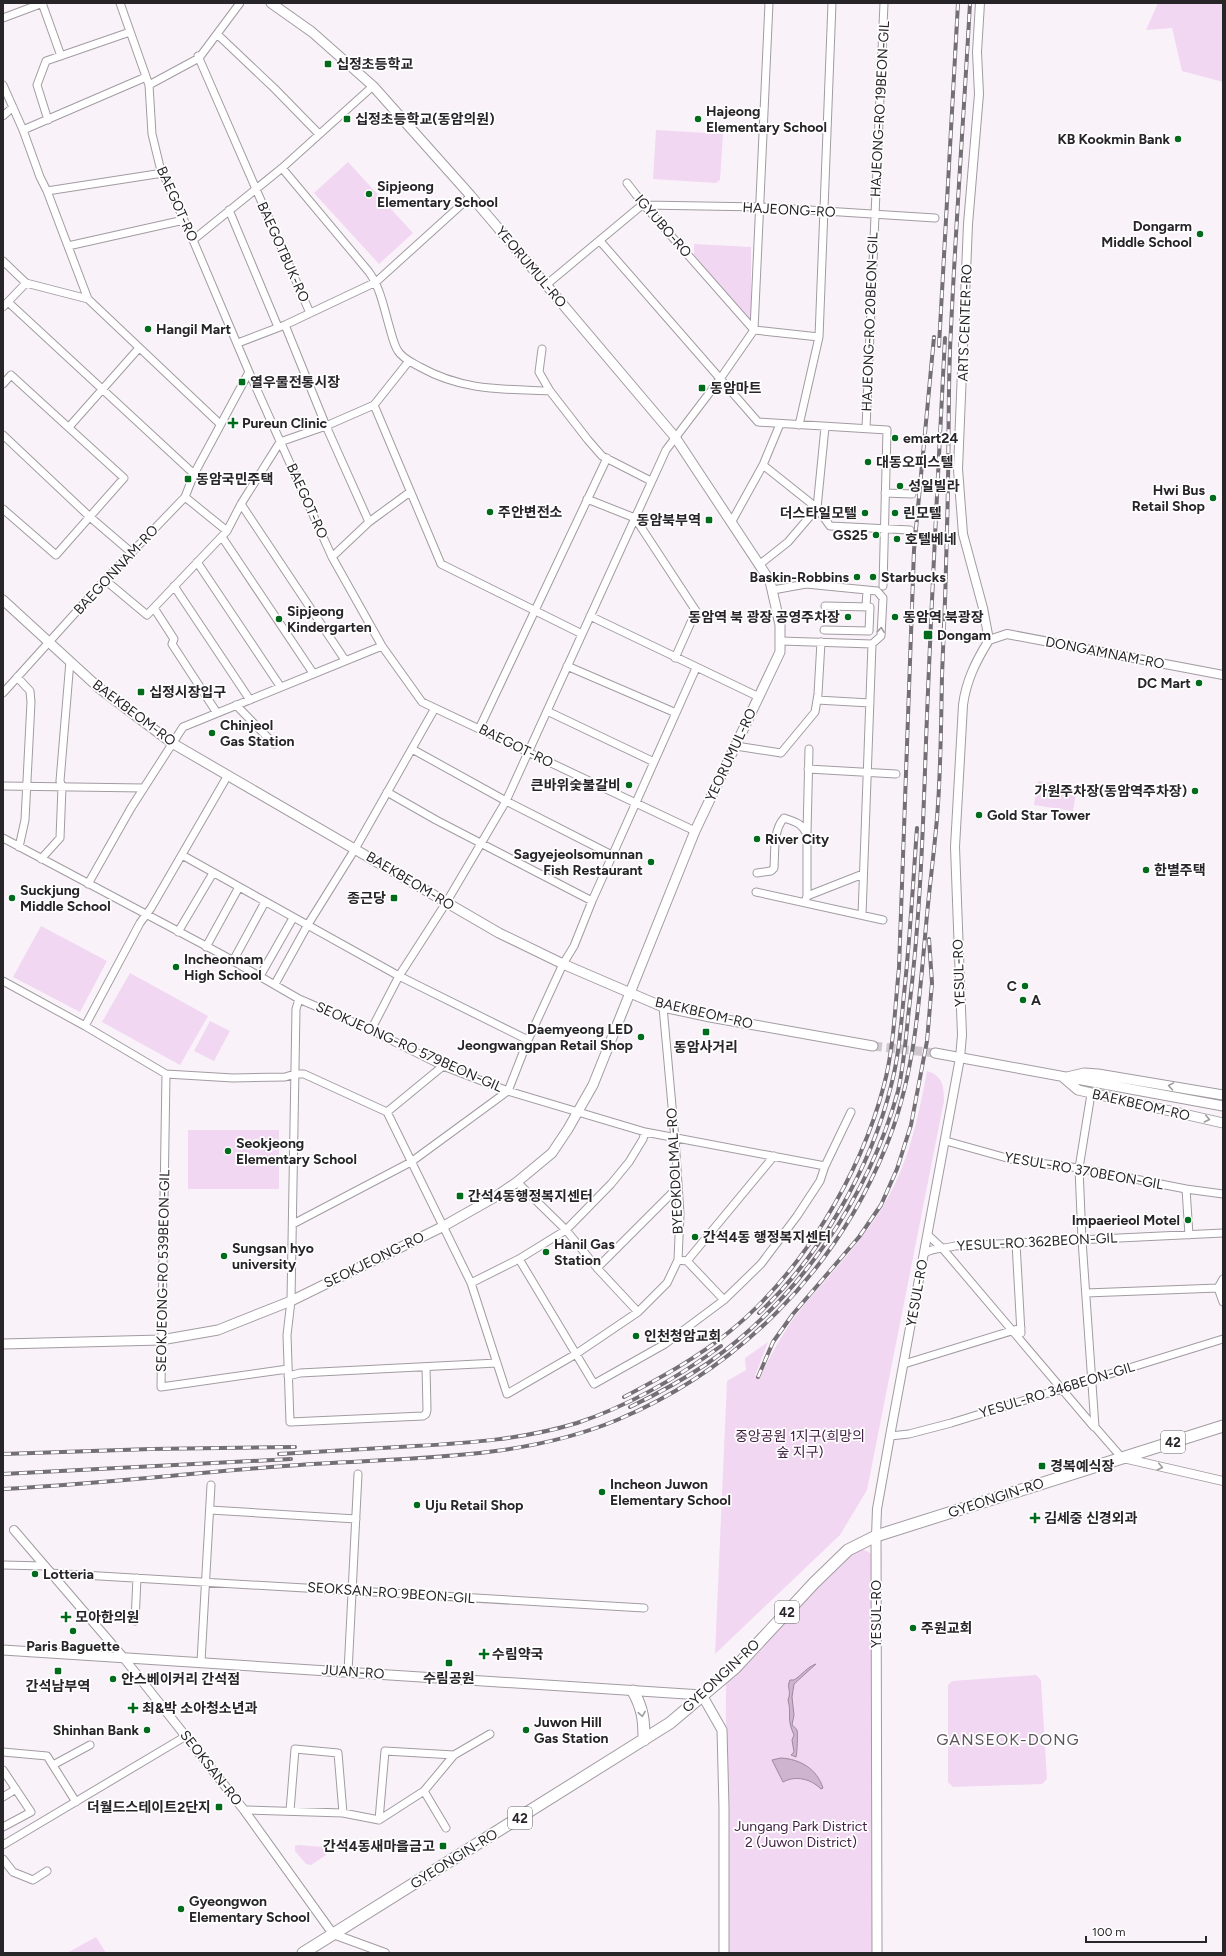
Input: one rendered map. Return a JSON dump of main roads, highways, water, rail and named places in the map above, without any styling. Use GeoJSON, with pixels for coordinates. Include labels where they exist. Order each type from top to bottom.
{"type":"FeatureCollection","features":[{"type":"Feature","properties":{"kind":"main road","name":"YEORUMUL-RO"},"geometry":{"type":"LineString","coordinates":[[271,3],[312,32],[373,86],[471,196],[675,437],[732,521],[770,581],[779,615],[781,641],[780,652],[695,831],[629,992]]}},
{"type":"Feature","properties":{"kind":"main road","name":"BAEKBEOM-RO"},"geometry":{"type":"LineString","coordinates":[[3,600],[48,643],[99,688],[172,743],[499,933],[563,964],[663,1007],[873,1046]]}},
{"type":"Feature","properties":{"kind":"main road","name":"SEOKJEONG-RO"},"geometry":{"type":"LineString","coordinates":[[3,1344],[161,1340],[218,1330],[291,1301],[442,1227],[495,1197],[517,1182],[552,1153],[593,1085],[629,992]]}},
{"type":"Feature","properties":{"kind":"main road","name":"BAEKBEOM-RO"},"geometry":{"type":"LineString","coordinates":[[935,1053],[1064,1078],[1223,1106]]}},
{"type":"Feature","properties":{"kind":"main road","name":"BAEKBEOM-RO"},"geometry":{"type":"LineString","coordinates":[[1064,1078],[1084,1073],[1098,1074],[1223,1095]]}},
{"type":"Feature","properties":{"kind":"main road","name":"BAEKBEOM-RO"},"geometry":{"type":"LineString","coordinates":[[1064,1078],[1078,1090],[1091,1094],[1223,1123]]}},
{"type":"Feature","properties":{"kind":"main road","name":"GYEONGIN-RO"},"geometry":{"type":"LineString","coordinates":[[303,1953],[670,1723],[735,1668],[814,1583],[848,1550],[876,1536],[1223,1426]]}},
{"type":"Feature","properties":{"kind":"main road","name":"YESUL-RO"},"geometry":{"type":"LineString","coordinates":[[876,1536],[877,1953]]}},
{"type":"Feature","properties":{"kind":"main road","name":"JUAN-RO"},"geometry":{"type":"LineString","coordinates":[[3,1650],[702,1696]]}},
{"type":"Feature","properties":{"kind":"main road"},"geometry":{"type":"LineString","coordinates":[[633,1691],[641,1706],[643,1715],[644,1740]]}},
{"type":"Feature","properties":{"kind":"main road"},"geometry":{"type":"LineString","coordinates":[[702,1696],[722,1730],[724,1953]]}},
{"type":"Feature","properties":{"kind":"tunnel"},"geometry":{"type":"LineString","coordinates":[[873,1046],[935,1053]]}},
{"type":"Feature","properties":{"kind":"railway"},"geometry":{"type":"LineString","coordinates":[[939,346],[958,3]]}},
{"type":"Feature","properties":{"kind":"railway"},"geometry":{"type":"LineString","coordinates":[[3,1489],[285,1466],[453,1456],[537,1444],[578,1434],[617,1420],[661,1399],[703,1373],[742,1344],[778,1311],[810,1275],[839,1236],[864,1194],[885,1149],[895,1122],[909,1067],[918,1011],[936,832],[941,747],[950,348],[970,3]]}},
{"type":"Feature","properties":{"kind":"railway"},"geometry":{"type":"LineString","coordinates":[[624,1397],[678,1367],[717,1341],[756,1308],[781,1281],[825,1220],[844,1187],[874,1119],[884,1085],[892,1041],[899,968],[914,550],[934,337]]}},
{"type":"Feature","properties":{"kind":"railway"},"geometry":{"type":"LineString","coordinates":[[630,1407],[689,1375],[708,1363],[741,1338],[772,1309],[800,1277],[826,1243],[849,1207],[869,1169],[885,1131],[898,1091],[905,1050],[918,909],[945,338]]}},
{"type":"Feature","properties":{"kind":"railway"},"geometry":{"type":"LineString","coordinates":[[759,1313],[803,1265],[822,1238],[857,1179],[871,1148],[882,1117],[894,1075],[899,1040],[908,953],[917,828]]}},
{"type":"Feature","properties":{"kind":"railway"},"geometry":{"type":"LineString","coordinates":[[758,1377],[773,1342],[793,1314],[859,1237],[881,1205],[897,1169],[911,1125],[927,1041],[932,983],[929,939]]}},
{"type":"Feature","properties":{"kind":"railway"},"geometry":{"type":"LineString","coordinates":[[279,1454],[477,1442],[537,1433],[577,1423],[633,1400],[670,1380],[721,1346]]}},
{"type":"Feature","properties":{"kind":"railway"},"geometry":{"type":"LineString","coordinates":[[3,1454],[151,1449],[295,1447]]}},
{"type":"Feature","properties":{"kind":"railway"},"geometry":{"type":"LineString","coordinates":[[3,1474],[291,1459]]}},
{"type":"Feature","properties":{"kind":"place","name":"십정초등학교"},"geometry":{"type":"Point","coordinates":[328,64]}},
{"type":"Feature","properties":{"kind":"place","name":"십정초등학교(동암의원)"},"geometry":{"type":"Point","coordinates":[347,119]}},
{"type":"Feature","properties":{"kind":"place","name":"Hajeong Elementary School"},"geometry":{"type":"Point","coordinates":[698,119]}},
{"type":"Feature","properties":{"kind":"place","name":"KB Kookmin Bank"},"geometry":{"type":"Point","coordinates":[1178,139]}},
{"type":"Feature","properties":{"kind":"place","name":"Sipjeong Elementary School"},"geometry":{"type":"Point","coordinates":[369,194]}},
{"type":"Feature","properties":{"kind":"place","name":"Dongarm Middle School"},"geometry":{"type":"Point","coordinates":[1200,234]}},
{"type":"Feature","properties":{"kind":"place","name":"Hangil Mart"},"geometry":{"type":"Point","coordinates":[148,329]}},
{"type":"Feature","properties":{"kind":"place","name":"열우물전통시장"},"geometry":{"type":"Point","coordinates":[242,382]}},
{"type":"Feature","properties":{"kind":"place","name":"동암마트"},"geometry":{"type":"Point","coordinates":[702,388]}},
{"type":"Feature","properties":{"kind":"place","name":"Pureun Clinic"},"geometry":{"type":"Point","coordinates":[233,423]}},
{"type":"Feature","properties":{"kind":"place","name":"emart24"},"geometry":{"type":"Point","coordinates":[895,438]}},
{"type":"Feature","properties":{"kind":"place","name":"대동오피스텔"},"geometry":{"type":"Point","coordinates":[868,462]}},
{"type":"Feature","properties":{"kind":"place","name":"동암국민주택"},"geometry":{"type":"Point","coordinates":[188,479]}},
{"type":"Feature","properties":{"kind":"place","name":"성일빌라"},"geometry":{"type":"Point","coordinates":[900,486]}},
{"type":"Feature","properties":{"kind":"place","name":"Hwi Bus Retail Shop"},"geometry":{"type":"Point","coordinates":[1213,498]}},
{"type":"Feature","properties":{"kind":"place","name":"주안변전소"},"geometry":{"type":"Point","coordinates":[490,512]}},
{"type":"Feature","properties":{"kind":"place","name":"더스타일모텔"},"geometry":{"type":"Point","coordinates":[865,513]}},
{"type":"Feature","properties":{"kind":"place","name":"린모텔"},"geometry":{"type":"Point","coordinates":[895,513]}},
{"type":"Feature","properties":{"kind":"place","name":"동암북부역"},"geometry":{"type":"Point","coordinates":[709,520]}},
{"type":"Feature","properties":{"kind":"place","name":"GS25"},"geometry":{"type":"Point","coordinates":[876,535]}},
{"type":"Feature","properties":{"kind":"place","name":"호텔베네"},"geometry":{"type":"Point","coordinates":[897,539]}},
{"type":"Feature","properties":{"kind":"place","name":"Baskin-Robbins"},"geometry":{"type":"Point","coordinates":[857,577]}},
{"type":"Feature","properties":{"kind":"place","name":"Starbucks"},"geometry":{"type":"Point","coordinates":[873,577]}},
{"type":"Feature","properties":{"kind":"place","name":"동암역 북 광장 공영주차장"},"geometry":{"type":"Point","coordinates":[848,617]}},
{"type":"Feature","properties":{"kind":"place","name":"동암역 북광장"},"geometry":{"type":"Point","coordinates":[895,617]}},
{"type":"Feature","properties":{"kind":"place","name":"Sipjeong Kindergarten"},"geometry":{"type":"Point","coordinates":[279,619]}},
{"type":"Feature","properties":{"kind":"place","name":"Dongam"},"geometry":{"type":"Point","coordinates":[928,635]}},
{"type":"Feature","properties":{"kind":"place","name":"DC Mart"},"geometry":{"type":"Point","coordinates":[1199,683]}},
{"type":"Feature","properties":{"kind":"place","name":"십정시장입구"},"geometry":{"type":"Point","coordinates":[141,692]}},
{"type":"Feature","properties":{"kind":"place","name":"Chinjeol Gas Station"},"geometry":{"type":"Point","coordinates":[212,733]}},
{"type":"Feature","properties":{"kind":"place","name":"큰바위숯불갈비"},"geometry":{"type":"Point","coordinates":[629,785]}},
{"type":"Feature","properties":{"kind":"place","name":"가원주차장(동암역주차장)"},"geometry":{"type":"Point","coordinates":[1195,791]}},
{"type":"Feature","properties":{"kind":"place","name":"Gold Star Tower"},"geometry":{"type":"Point","coordinates":[979,815]}},
{"type":"Feature","properties":{"kind":"place","name":"River City"},"geometry":{"type":"Point","coordinates":[757,839]}},
{"type":"Feature","properties":{"kind":"place","name":"Sagyejeolsomunnan Fish Restaurant"},"geometry":{"type":"Point","coordinates":[651,862]}},
{"type":"Feature","properties":{"kind":"place","name":"한별주택"},"geometry":{"type":"Point","coordinates":[1146,870]}},
{"type":"Feature","properties":{"kind":"place","name":"Suckjung Middle School"},"geometry":{"type":"Point","coordinates":[12,898]}},
{"type":"Feature","properties":{"kind":"place","name":"종근당"},"geometry":{"type":"Point","coordinates":[394,898]}},
{"type":"Feature","properties":{"kind":"place","name":"Incheonnam High School"},"geometry":{"type":"Point","coordinates":[176,967]}},
{"type":"Feature","properties":{"kind":"place","name":"C"},"geometry":{"type":"Point","coordinates":[1025,986]}},
{"type":"Feature","properties":{"kind":"place","name":"A"},"geometry":{"type":"Point","coordinates":[1023,1000]}},
{"type":"Feature","properties":{"kind":"place","name":"동암사거리"},"geometry":{"type":"Point","coordinates":[706,1032]}},
{"type":"Feature","properties":{"kind":"place","name":"Daemyeong LED Jeongwangpan Retail Shop"},"geometry":{"type":"Point","coordinates":[641,1037]}},
{"type":"Feature","properties":{"kind":"place","name":"Seokjeong Elementary School"},"geometry":{"type":"Point","coordinates":[228,1151]}},
{"type":"Feature","properties":{"kind":"place","name":"간석4동행정복지센터"},"geometry":{"type":"Point","coordinates":[460,1196]}},
{"type":"Feature","properties":{"kind":"place","name":"Impaerieol Motel"},"geometry":{"type":"Point","coordinates":[1188,1220]}},
{"type":"Feature","properties":{"kind":"place","name":"간석4동 행정복지센터"},"geometry":{"type":"Point","coordinates":[695,1237]}},
{"type":"Feature","properties":{"kind":"place","name":"Hanil Gas Station"},"geometry":{"type":"Point","coordinates":[546,1252]}},
{"type":"Feature","properties":{"kind":"place","name":"Sungsan hyo university"},"geometry":{"type":"Point","coordinates":[224,1256]}},
{"type":"Feature","properties":{"kind":"place","name":"인천청암교회"},"geometry":{"type":"Point","coordinates":[636,1336]}},
{"type":"Feature","properties":{"kind":"place","name":"경복예식장"},"geometry":{"type":"Point","coordinates":[1042,1466]}},
{"type":"Feature","properties":{"kind":"place","name":"Incheon Juwon Elementary School"},"geometry":{"type":"Point","coordinates":[602,1492]}},
{"type":"Feature","properties":{"kind":"place","name":"Uju Retail Shop"},"geometry":{"type":"Point","coordinates":[417,1505]}},
{"type":"Feature","properties":{"kind":"place","name":"김세중 신경외과"},"geometry":{"type":"Point","coordinates":[1035,1518]}},
{"type":"Feature","properties":{"kind":"place","name":"Lotteria"},"geometry":{"type":"Point","coordinates":[35,1574]}},
{"type":"Feature","properties":{"kind":"place","name":"모아한의원"},"geometry":{"type":"Point","coordinates":[66,1617]}},
{"type":"Feature","properties":{"kind":"place","name":"주원교회"},"geometry":{"type":"Point","coordinates":[913,1628]}},
{"type":"Feature","properties":{"kind":"place","name":"Paris Baguette"},"geometry":{"type":"Point","coordinates":[73,1631]}},
{"type":"Feature","properties":{"kind":"place","name":"수림약국"},"geometry":{"type":"Point","coordinates":[484,1654]}},
{"type":"Feature","properties":{"kind":"place","name":"수림공원"},"geometry":{"type":"Point","coordinates":[449,1663]}},
{"type":"Feature","properties":{"kind":"place","name":"간석남부역"},"geometry":{"type":"Point","coordinates":[58,1671]}},
{"type":"Feature","properties":{"kind":"place","name":"안스베이커리 간석점"},"geometry":{"type":"Point","coordinates":[113,1679]}},
{"type":"Feature","properties":{"kind":"place","name":"최&박 소아청소년과"},"geometry":{"type":"Point","coordinates":[133,1708]}},
{"type":"Feature","properties":{"kind":"place","name":"Shinhan Bank"},"geometry":{"type":"Point","coordinates":[147,1730]}},
{"type":"Feature","properties":{"kind":"place","name":"Juwon Hill Gas Station"},"geometry":{"type":"Point","coordinates":[526,1730]}},
{"type":"Feature","properties":{"kind":"place","name":"더월드스테이트2단지"},"geometry":{"type":"Point","coordinates":[219,1807]}},
{"type":"Feature","properties":{"kind":"place","name":"간석4동새마을금고"},"geometry":{"type":"Point","coordinates":[443,1846]}},
{"type":"Feature","properties":{"kind":"place","name":"Gyeongwon Elementary School"},"geometry":{"type":"Point","coordinates":[181,1909]}},
{"type":"Feature","properties":{"kind":"district","name":"GANSEOK-DONG"},"geometry":{"type":"Point","coordinates":[1008,1739]}},
{"type":"Feature","properties":{"kind":"park label","name":"중앙공원 1지구(희망의 숲 지구)"},"geometry":{"type":"Point","coordinates":[800,1444]}},
{"type":"Feature","properties":{"kind":"park label","name":"Jungang Park District 2 (Juwon District)"},"geometry":{"type":"Point","coordinates":[801,1834]}}]}
